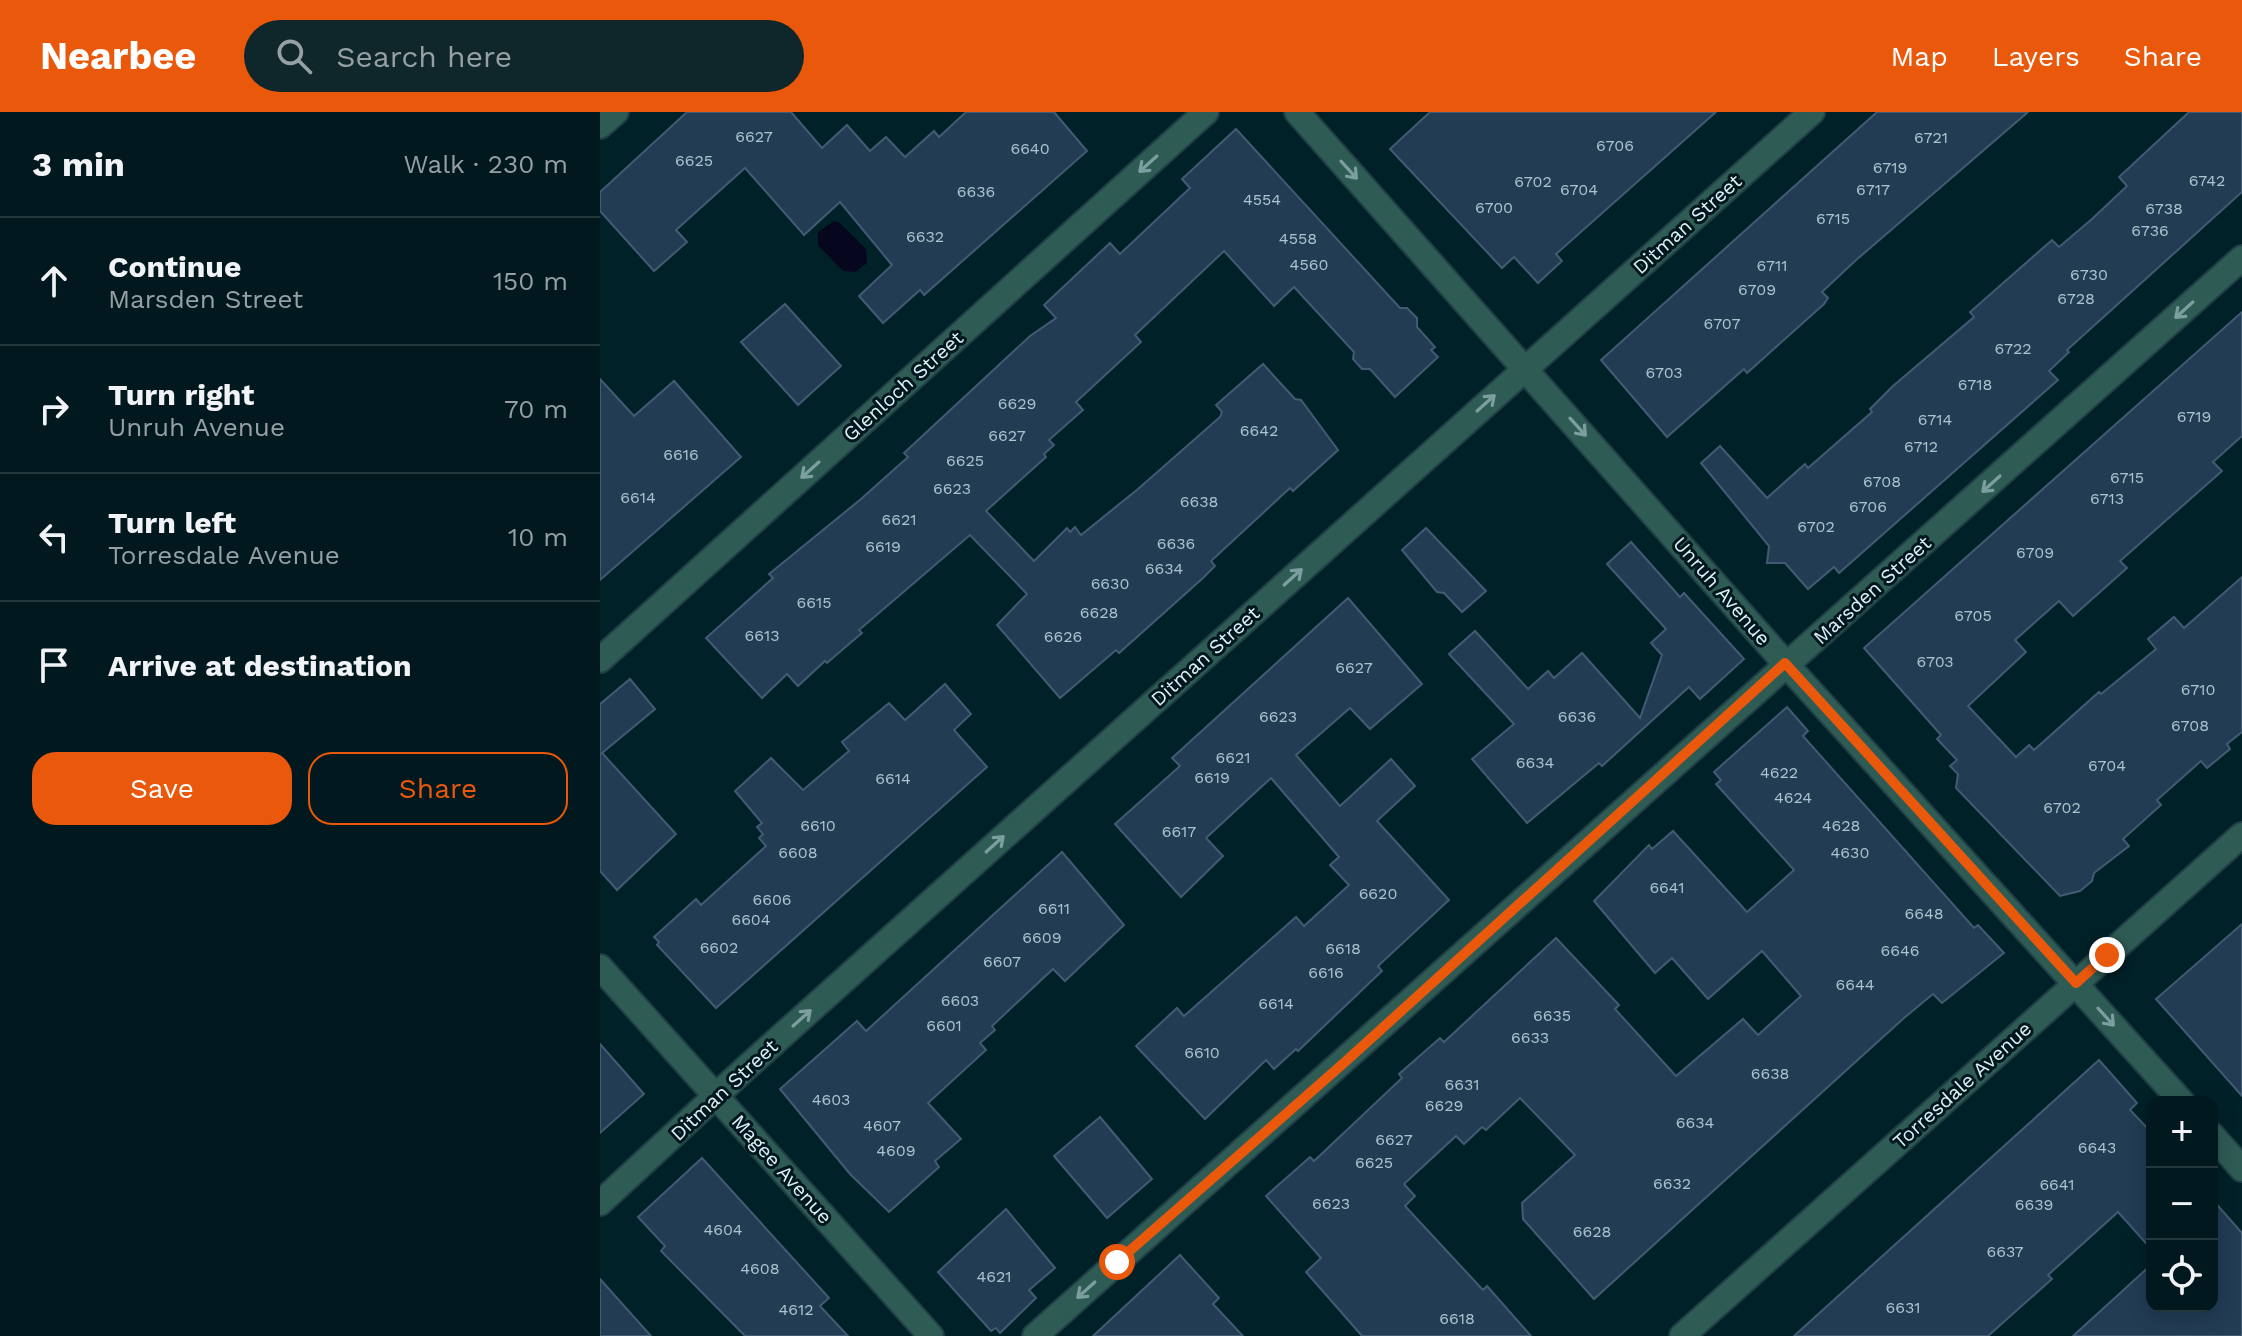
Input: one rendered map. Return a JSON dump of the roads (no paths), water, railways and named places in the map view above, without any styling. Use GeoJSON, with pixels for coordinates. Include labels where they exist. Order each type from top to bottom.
{"type":"FeatureCollection","features":[{"type":"Feature","properties":{"kind":"street"},"geometry":{"type":"LineString","coordinates":[[600,126],[616,112]]}},
{"type":"Feature","properties":{"kind":"street","name":"Glenloch Street"},"geometry":{"type":"LineString","coordinates":[[600,660],[1206,112]]}},
{"type":"Feature","properties":{"kind":"street","name":"Unruh Avenue"},"geometry":{"type":"LineString","coordinates":[[1297,112],[1785,663],[2177,1096]]}},
{"type":"Feature","properties":{"kind":"street","name":"Ditman Street"},"geometry":{"type":"LineString","coordinates":[[600,1203],[718,1098],[746,1068],[1812,112]]}},
{"type":"Feature","properties":{"kind":"street","name":"Marsden Street"},"geometry":{"type":"LineString","coordinates":[[1035,1336],[1785,663],[1818,640],[2242,258]]}},
{"type":"Feature","properties":{"kind":"street","name":"Torresdale Avenue"},"geometry":{"type":"LineString","coordinates":[[1682,1336],[2242,835]]}},
{"type":"Feature","properties":{"kind":"street","name":"Magee Avenue"},"geometry":{"type":"LineString","coordinates":[[600,967],[931,1336]]}},
{"type":"Feature","properties":{"kind":"street"},"geometry":{"type":"LineString","coordinates":[[2218,1142],[2242,1169]]}},
{"type":"Feature","properties":{"kind":"water"},"geometry":{"type":"Polygon","coordinates":[[[834,221],[840,223],[866,249],[867,263],[856,272],[843,271],[818,245],[818,232],[834,221]]]}}]}
